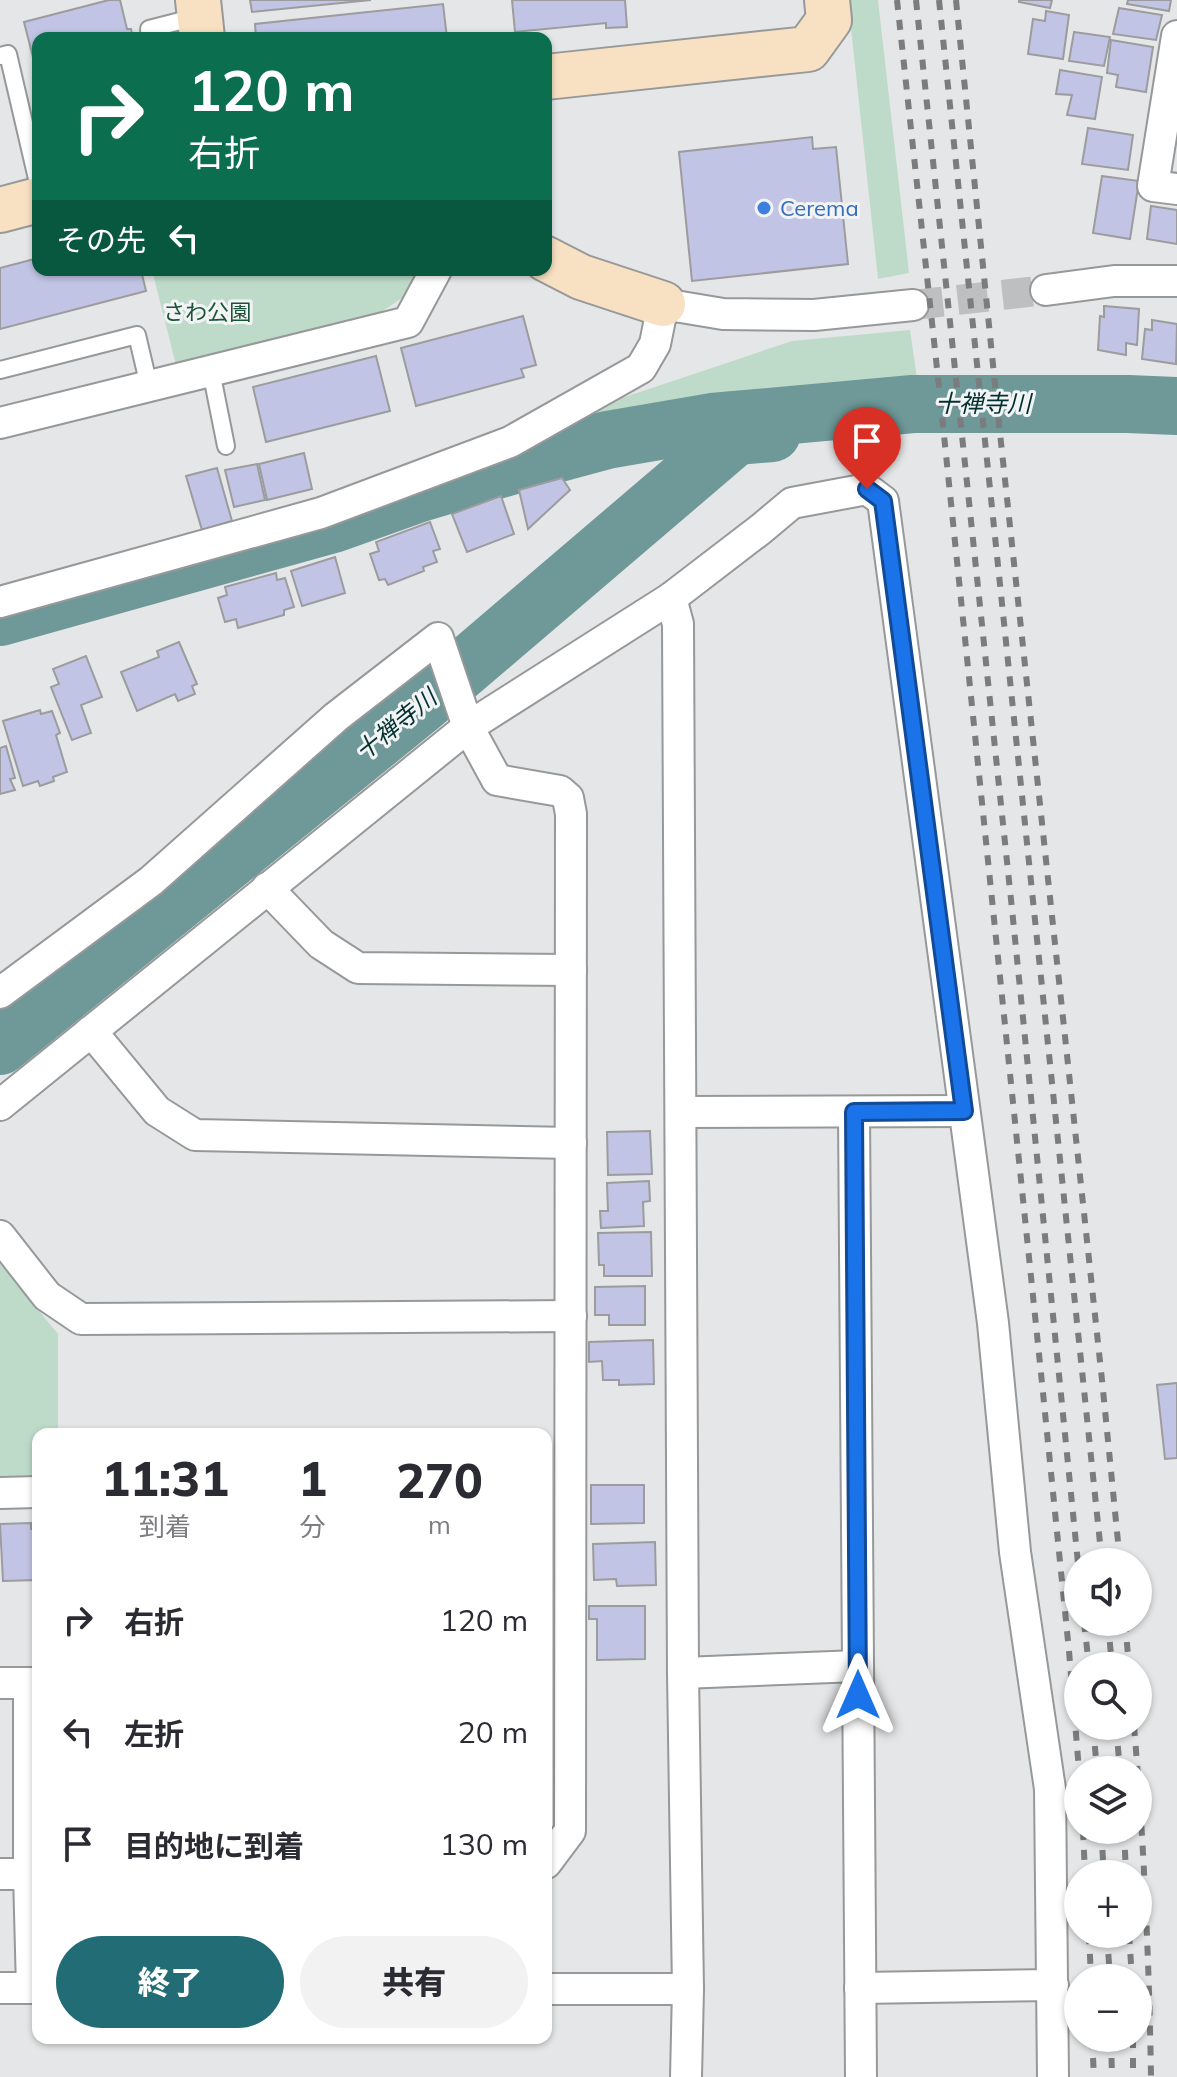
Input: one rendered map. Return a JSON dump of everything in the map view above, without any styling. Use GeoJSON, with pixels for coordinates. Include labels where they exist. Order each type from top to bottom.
{"type":"FeatureCollection","features":[{"type":"Feature","properties":{"kind":"street"},"geometry":{"type":"LineString","coordinates":[[552,76],[808,49],[829,20],[827,0]]}},
{"type":"Feature","properties":{"kind":"street"},"geometry":{"type":"LineString","coordinates":[[1177,36],[1153,186],[1177,189]]}},
{"type":"Feature","properties":{"kind":"street"},"geometry":{"type":"LineString","coordinates":[[0,210],[32,202]]}},
{"type":"Feature","properties":{"kind":"street"},"geometry":{"type":"LineString","coordinates":[[552,262],[581,277],[663,304],[723,314],[814,315],[913,305]]}},
{"type":"Feature","properties":{"kind":"street"},"geometry":{"type":"LineString","coordinates":[[0,423],[408,322],[433,276]]}},
{"type":"Feature","properties":{"kind":"street"},"geometry":{"type":"LineString","coordinates":[[1046,290],[1114,281],[1177,281]]}},
{"type":"Feature","properties":{"kind":"street"},"geometry":{"type":"LineString","coordinates":[[0,602],[321,513],[510,442],[641,368],[655,344],[663,304]]}},
{"type":"Feature","properties":{"kind":"street"},"geometry":{"type":"LineString","coordinates":[[0,1105],[468,727],[671,598],[792,503],[867,489],[883,501],[993,1323],[1015,1552],[1050,1789],[1053,2077]]}},
{"type":"Feature","properties":{"kind":"street"},"geometry":{"type":"LineString","coordinates":[[671,598],[678,624],[683,1673],[688,1989],[686,2077]]}},
{"type":"Feature","properties":{"kind":"street"},"geometry":{"type":"LineString","coordinates":[[0,993],[151,881],[336,717],[438,638],[468,727],[497,780],[560,791],[568,798],[571,814],[571,1316],[558,1490],[558,1682],[570,1831],[552,1855]]}},
{"type":"Feature","properties":{"kind":"street"},"geometry":{"type":"LineString","coordinates":[[267,888],[321,944],[358,968],[571,970]]}},
{"type":"Feature","properties":{"kind":"street"},"geometry":{"type":"LineString","coordinates":[[91,1031],[157,1111],[195,1135],[571,1143]]}},
{"type":"Feature","properties":{"kind":"street"},"geometry":{"type":"LineString","coordinates":[[681,1112],[964,1111]]}},
{"type":"Feature","properties":{"kind":"street"},"geometry":{"type":"LineString","coordinates":[[854,1112],[861,2077]]}},
{"type":"Feature","properties":{"kind":"street"},"geometry":{"type":"LineString","coordinates":[[0,1236],[47,1296],[81,1319],[571,1316]]}},
{"type":"Feature","properties":{"kind":"street"},"geometry":{"type":"LineString","coordinates":[[0,1493],[32,1492]]}},
{"type":"Feature","properties":{"kind":"street"},"geometry":{"type":"LineString","coordinates":[[683,1673],[858,1666]]}},
{"type":"Feature","properties":{"kind":"street"},"geometry":{"type":"LineString","coordinates":[[22,1683],[22,1874],[32,1962]]}},
{"type":"Feature","properties":{"kind":"street"},"geometry":{"type":"LineString","coordinates":[[860,1988],[1053,1985]]}},
{"type":"Feature","properties":{"kind":"street"},"geometry":{"type":"LineString","coordinates":[[0,1988],[32,1988]]}},
{"type":"Feature","properties":{"kind":"street"},"geometry":{"type":"LineString","coordinates":[[552,1989],[688,1989]]}},
{"type":"Feature","properties":{"kind":"lane"},"geometry":{"type":"LineString","coordinates":[[149,32],[149,29],[200,18]]}},
{"type":"Feature","properties":{"kind":"lane"},"geometry":{"type":"LineString","coordinates":[[0,56],[8,54],[32,157]]}},
{"type":"Feature","properties":{"kind":"lane"},"geometry":{"type":"LineString","coordinates":[[0,370],[137,335],[149,386]]}},
{"type":"Feature","properties":{"kind":"lane"},"geometry":{"type":"LineString","coordinates":[[211,371],[226,446]]}},
{"type":"Feature","properties":{"kind":"green space"},"geometry":{"type":"Polygon","coordinates":[[[848,0],[878,0],[909,273],[878,279],[848,0]]]}},
{"type":"Feature","properties":{"kind":"green space","name":"さわ公園"},"geometry":{"type":"Polygon","coordinates":[[[154,276],[416,276],[411,292],[378,314],[176,365],[154,276]]]}},
{"type":"Feature","properties":{"kind":"green space"},"geometry":{"type":"Polygon","coordinates":[[[910,330],[917,378],[649,406],[582,422],[580,412],[792,341],[910,330]]]}},
{"type":"Feature","properties":{"kind":"green space"},"geometry":{"type":"Polygon","coordinates":[[[0,1264],[58,1334],[58,1428],[32,1428],[32,1482],[0,1482],[0,1264]]]}},
{"type":"Feature","properties":{"kind":"building"},"geometry":{"type":"Polygon","coordinates":[[[109,0],[120,0],[127,29],[132,32],[32,32],[32,53],[24,22],[109,0]]]}},
{"type":"Feature","properties":{"kind":"building"},"geometry":{"type":"Polygon","coordinates":[[[250,0],[371,0],[252,12],[250,0]]]}},
{"type":"Feature","properties":{"kind":"building"},"geometry":{"type":"Polygon","coordinates":[[[512,0],[625,0],[627,27],[606,28],[606,23],[515,32],[512,0]]]}},
{"type":"Feature","properties":{"kind":"building"},"geometry":{"type":"Polygon","coordinates":[[[1019,0],[1052,0],[1050,8],[1019,0]]]}},
{"type":"Feature","properties":{"kind":"building"},"geometry":{"type":"Polygon","coordinates":[[[1128,0],[1171,0],[1169,11],[1127,4],[1128,0]]]}},
{"type":"Feature","properties":{"kind":"building"},"geometry":{"type":"Polygon","coordinates":[[[443,4],[446,32],[256,32],[255,24],[443,4]]]}},
{"type":"Feature","properties":{"kind":"building"},"geometry":{"type":"Polygon","coordinates":[[[1119,8],[1162,15],[1156,40],[1113,34],[1119,8]]]}},
{"type":"Feature","properties":{"kind":"building"},"geometry":{"type":"Polygon","coordinates":[[[1046,11],[1069,15],[1063,59],[1028,54],[1033,19],[1045,21],[1046,11]]]}},
{"type":"Feature","properties":{"kind":"building"},"geometry":{"type":"Polygon","coordinates":[[[1074,32],[1110,37],[1104,66],[1069,61],[1074,32]]]}},
{"type":"Feature","properties":{"kind":"building"},"geometry":{"type":"Polygon","coordinates":[[[1111,40],[1153,47],[1146,92],[1116,87],[1118,75],[1107,73],[1111,40]]]}},
{"type":"Feature","properties":{"kind":"building"},"geometry":{"type":"Polygon","coordinates":[[[1060,70],[1102,77],[1095,119],[1067,115],[1072,95],[1056,94],[1060,70]]]}},
{"type":"Feature","properties":{"kind":"building"},"geometry":{"type":"Polygon","coordinates":[[[1088,128],[1133,135],[1128,170],[1082,164],[1088,128]]]}},
{"type":"Feature","properties":{"kind":"building","name":"Cerema"},"geometry":{"type":"Polygon","coordinates":[[[812,137],[813,149],[836,147],[848,264],[692,281],[679,152],[812,137]]]}},
{"type":"Feature","properties":{"kind":"building"},"geometry":{"type":"Polygon","coordinates":[[[1102,176],[1139,181],[1130,239],[1093,233],[1102,176]]]}},
{"type":"Feature","properties":{"kind":"building"},"geometry":{"type":"Polygon","coordinates":[[[1151,206],[1177,210],[1177,244],[1147,239],[1151,206]]]}},
{"type":"Feature","properties":{"kind":"building"},"geometry":{"type":"Polygon","coordinates":[[[32,260],[32,276],[142,276],[146,291],[0,329],[0,268],[32,260]]]}},
{"type":"Feature","properties":{"kind":"building"},"geometry":{"type":"Polygon","coordinates":[[[1104,306],[1139,309],[1137,345],[1126,343],[1126,355],[1098,350],[1100,316],[1104,317],[1104,306]]]}},
{"type":"Feature","properties":{"kind":"building"},"geometry":{"type":"Polygon","coordinates":[[[523,316],[536,365],[521,369],[524,377],[416,406],[401,348],[523,316]]]}},
{"type":"Feature","properties":{"kind":"building"},"geometry":{"type":"Polygon","coordinates":[[[1152,320],[1177,324],[1176,364],[1142,359],[1145,329],[1152,330],[1152,320]]]}},
{"type":"Feature","properties":{"kind":"building"},"geometry":{"type":"Polygon","coordinates":[[[376,356],[390,411],[266,442],[253,387],[376,356]]]}},
{"type":"Feature","properties":{"kind":"building"},"geometry":{"type":"Polygon","coordinates":[[[304,453],[312,489],[267,500],[259,464],[304,453]]]}},
{"type":"Feature","properties":{"kind":"building"},"geometry":{"type":"Polygon","coordinates":[[[257,464],[265,500],[234,507],[225,470],[257,464]]]}},
{"type":"Feature","properties":{"kind":"building"},"geometry":{"type":"Polygon","coordinates":[[[217,468],[232,521],[202,530],[186,476],[217,468]]]}},
{"type":"Feature","properties":{"kind":"building"},"geometry":{"type":"Polygon","coordinates":[[[562,478],[570,490],[528,529],[519,490],[562,478]]]}},
{"type":"Feature","properties":{"kind":"building"},"geometry":{"type":"Polygon","coordinates":[[[501,496],[514,534],[467,552],[452,514],[501,496]]]}},
{"type":"Feature","properties":{"kind":"building"},"geometry":{"type":"Polygon","coordinates":[[[430,522],[440,549],[433,551],[437,562],[423,567],[424,571],[388,585],[385,579],[379,580],[370,554],[379,551],[376,542],[430,522]]]}},
{"type":"Feature","properties":{"kind":"building"},"geometry":{"type":"Polygon","coordinates":[[[335,557],[345,593],[302,606],[291,571],[335,557]]]}},
{"type":"Feature","properties":{"kind":"building"},"geometry":{"type":"Polygon","coordinates":[[[276,573],[277,580],[285,578],[294,607],[284,610],[284,615],[238,628],[236,619],[225,622],[218,598],[227,595],[225,587],[276,573]]]}},
{"type":"Feature","properties":{"kind":"building"},"geometry":{"type":"Polygon","coordinates":[[[179,642],[197,684],[192,686],[195,694],[178,701],[175,694],[137,711],[121,672],[159,657],[157,651],[179,642]]]}},
{"type":"Feature","properties":{"kind":"building"},"geometry":{"type":"Polygon","coordinates":[[[86,656],[102,697],[81,705],[91,733],[72,740],[51,687],[59,684],[53,669],[86,656]]]}},
{"type":"Feature","properties":{"kind":"building"},"geometry":{"type":"Polygon","coordinates":[[[40,710],[41,714],[52,711],[60,733],[56,735],[67,772],[40,786],[38,781],[23,786],[3,721],[40,710]]]}},
{"type":"Feature","properties":{"kind":"building"},"geometry":{"type":"Polygon","coordinates":[[[6,746],[15,778],[10,779],[15,790],[0,794],[0,748],[6,746]]]}},
{"type":"Feature","properties":{"kind":"building"},"geometry":{"type":"Polygon","coordinates":[[[650,1131],[652,1174],[608,1175],[607,1132],[650,1131]]]}},
{"type":"Feature","properties":{"kind":"building"},"geometry":{"type":"Polygon","coordinates":[[[649,1181],[650,1201],[643,1202],[644,1226],[601,1228],[600,1211],[608,1211],[607,1183],[649,1181]]]}},
{"type":"Feature","properties":{"kind":"building"},"geometry":{"type":"Polygon","coordinates":[[[651,1232],[652,1276],[604,1276],[604,1265],[599,1265],[598,1233],[651,1232]]]}},
{"type":"Feature","properties":{"kind":"building"},"geometry":{"type":"Polygon","coordinates":[[[645,1286],[645,1325],[609,1325],[609,1315],[595,1315],[595,1287],[645,1286]]]}},
{"type":"Feature","properties":{"kind":"building"},"geometry":{"type":"Polygon","coordinates":[[[653,1340],[654,1384],[619,1385],[619,1380],[603,1380],[602,1361],[589,1362],[589,1342],[653,1340]]]}},
{"type":"Feature","properties":{"kind":"building"},"geometry":{"type":"Polygon","coordinates":[[[1177,1383],[1177,1458],[1165,1459],[1157,1385],[1177,1383]]]}},
{"type":"Feature","properties":{"kind":"building"},"geometry":{"type":"Polygon","coordinates":[[[591,1485],[644,1485],[644,1523],[591,1524],[591,1485]]]}},
{"type":"Feature","properties":{"kind":"building"},"geometry":{"type":"Polygon","coordinates":[[[31,1523],[32,1580],[3,1581],[0,1524],[31,1523]]]}},
{"type":"Feature","properties":{"kind":"building"},"geometry":{"type":"Polygon","coordinates":[[[655,1542],[656,1585],[617,1586],[616,1579],[594,1580],[593,1544],[655,1542]]]}},
{"type":"Feature","properties":{"kind":"building"},"geometry":{"type":"Polygon","coordinates":[[[589,1606],[645,1606],[645,1659],[597,1660],[597,1619],[589,1619],[589,1606]]]}},
{"type":"Feature","properties":{"kind":"waterway","name":"十禅寺川"},"geometry":{"type":"LineString","coordinates":[[0,617],[336,523],[420,493],[607,440],[712,422],[913,404],[1177,406]]}},
{"type":"Feature","properties":{"kind":"waterway","name":"十禅寺川"},"geometry":{"type":"LineString","coordinates":[[0,1046],[422,704],[736,436],[772,433]]}},
{"type":"Feature","properties":{"kind":"tunnel"},"geometry":{"type":"LineString","coordinates":[[913,305],[1046,290]]}},
{"type":"Feature","properties":{"kind":"railway"},"geometry":{"type":"LineString","coordinates":[[897,0],[1042,1383],[1078,1756]]}},
{"type":"Feature","properties":{"kind":"railway"},"geometry":{"type":"LineString","coordinates":[[916,0],[1076,1548]]}},
{"type":"Feature","properties":{"kind":"railway"},"geometry":{"type":"LineString","coordinates":[[939,0],[1101,1548]]}},
{"type":"Feature","properties":{"kind":"railway"},"geometry":{"type":"LineString","coordinates":[[956,0],[1119,1548]]}},
{"type":"Feature","properties":{"kind":"railway"},"geometry":{"type":"LineString","coordinates":[[1086,1636],[1087,1652]]}},
{"type":"Feature","properties":{"kind":"railway"},"geometry":{"type":"LineString","coordinates":[[1109,1636],[1111,1652]]}},
{"type":"Feature","properties":{"kind":"railway"},"geometry":{"type":"LineString","coordinates":[[1126,1636],[1128,1652]]}},
{"type":"Feature","properties":{"kind":"railway"},"geometry":{"type":"LineString","coordinates":[[1094,1740],[1096,1756]]}},
{"type":"Feature","properties":{"kind":"railway"},"geometry":{"type":"LineString","coordinates":[[1117,1740],[1119,1756]]}},
{"type":"Feature","properties":{"kind":"railway"},"geometry":{"type":"LineString","coordinates":[[1135,1740],[1146,1902],[1151,2077]]}},
{"type":"Feature","properties":{"kind":"railway"},"geometry":{"type":"LineString","coordinates":[[1084,1844],[1084,1860]]}},
{"type":"Feature","properties":{"kind":"railway"},"geometry":{"type":"LineString","coordinates":[[1102,1844],[1103,1860]]}},
{"type":"Feature","properties":{"kind":"railway"},"geometry":{"type":"LineString","coordinates":[[1125,1844],[1125,1860]]}},
{"type":"Feature","properties":{"kind":"railway"},"geometry":{"type":"LineString","coordinates":[[1090,1948],[1090,1964]]}},
{"type":"Feature","properties":{"kind":"railway"},"geometry":{"type":"LineString","coordinates":[[1108,1948],[1109,1964]]}},
{"type":"Feature","properties":{"kind":"railway"},"geometry":{"type":"LineString","coordinates":[[1130,1948],[1131,1964]]}},
{"type":"Feature","properties":{"kind":"railway"},"geometry":{"type":"LineString","coordinates":[[1093,2052],[1094,2077]]}},
{"type":"Feature","properties":{"kind":"railway"},"geometry":{"type":"LineString","coordinates":[[1111,2052],[1112,2077]]}},
{"type":"Feature","properties":{"kind":"railway"},"geometry":{"type":"LineString","coordinates":[[1133,2052],[1133,2077]]}},
{"type":"Feature","properties":{"kind":"place","name":"Cerema"},"geometry":{"type":"Point","coordinates":[764,208]}},
{"type":"Feature","properties":{"kind":"route"},"geometry":{"type":"LineString","coordinates":[[858,1695],[854,1112],[964,1111],[883,501],[867,489]]}}]}
